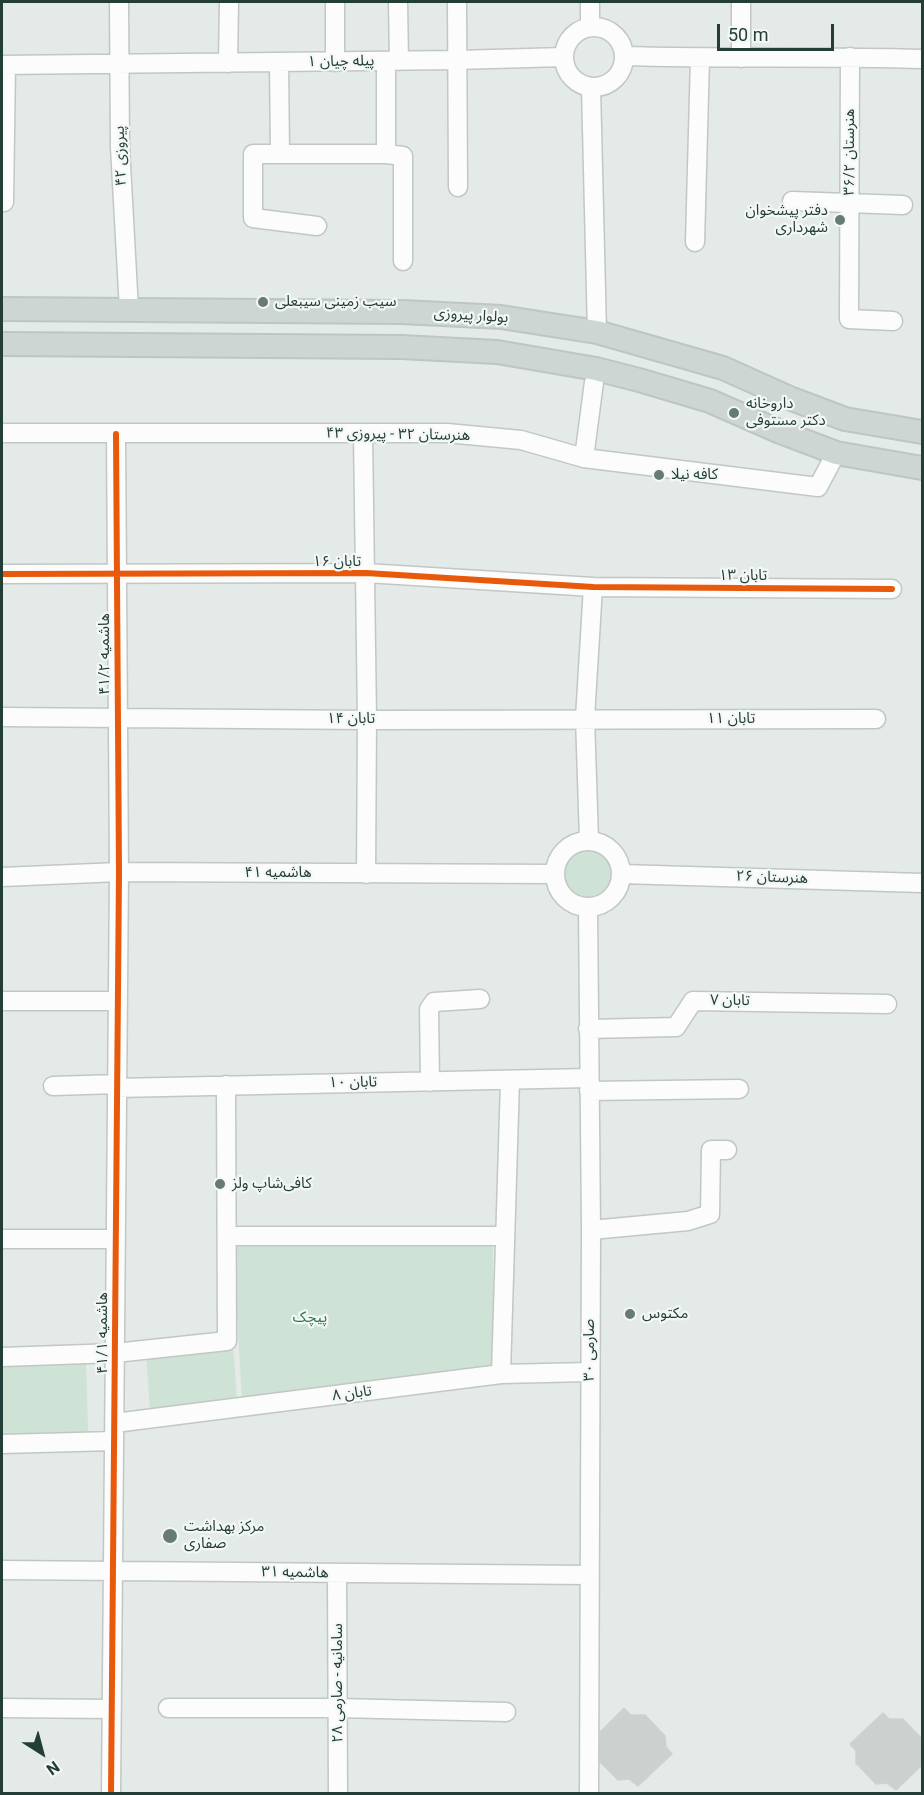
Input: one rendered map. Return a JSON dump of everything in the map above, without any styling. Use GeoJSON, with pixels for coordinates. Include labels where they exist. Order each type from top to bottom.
{"type":"FeatureCollection","features":[{"type":"Feature","properties":{"kind":"main road","name":"بولوار پیروزی"},"geometry":{"type":"LineString","coordinates":[[2,309],[402,312],[501,317],[597,332],[723,368],[792,399],[845,419],[922,432]]}},
{"type":"Feature","properties":{"kind":"main road"},"geometry":{"type":"LineString","coordinates":[[2,344],[401,347],[497,352],[596,369],[710,401],[836,453],[922,468]]}},
{"type":"Feature","properties":{"kind":"street","name":"پیروزی ۴۲"},"geometry":{"type":"LineString","coordinates":[[119,2],[120,147],[129,310]]}},
{"type":"Feature","properties":{"kind":"street"},"geometry":{"type":"LineString","coordinates":[[228,63],[229,2]]}},
{"type":"Feature","properties":{"kind":"street"},"geometry":{"type":"LineString","coordinates":[[335,2],[335,62]]}},
{"type":"Feature","properties":{"kind":"street"},"geometry":{"type":"LineString","coordinates":[[386,154],[398,2]]}},
{"type":"Feature","properties":{"kind":"street"},"geometry":{"type":"LineString","coordinates":[[457,2],[459,187]]}},
{"type":"Feature","properties":{"kind":"street"},"geometry":{"type":"LineString","coordinates":[[590,2],[590,27]]}},
{"type":"Feature","properties":{"kind":"street"},"geometry":{"type":"LineString","coordinates":[[741,2],[741,58]]}},
{"type":"Feature","properties":{"kind":"street"},"geometry":{"type":"LineString","coordinates":[[590,27],[600,27],[610,31],[622,46],[624,56],[618,75],[601,86],[591,87],[574,80],[565,66],[564,57],[565,48],[574,34],[590,27]]}},
{"type":"Feature","properties":{"kind":"street"},"geometry":{"type":"LineString","coordinates":[[624,56],[922,59]]}},
{"type":"Feature","properties":{"kind":"street","name":"پیله چیان ۱"},"geometry":{"type":"LineString","coordinates":[[3,65],[564,57]]}},
{"type":"Feature","properties":{"kind":"street","name":"هنرستان ۳۶/۲"},"geometry":{"type":"LineString","coordinates":[[850,57],[849,319],[893,321]]}},
{"type":"Feature","properties":{"kind":"street"},"geometry":{"type":"LineString","coordinates":[[695,242],[700,58]]}},
{"type":"Feature","properties":{"kind":"street"},"geometry":{"type":"LineString","coordinates":[[279,62],[280,154]]}},
{"type":"Feature","properties":{"kind":"street"},"geometry":{"type":"LineString","coordinates":[[2,202],[4,202],[3,65]]}},
{"type":"Feature","properties":{"kind":"street"},"geometry":{"type":"LineString","coordinates":[[591,87],[597,332]]}},
{"type":"Feature","properties":{"kind":"street"},"geometry":{"type":"LineString","coordinates":[[317,226],[253,218],[253,154],[404,156],[403,261]]}},
{"type":"Feature","properties":{"kind":"street"},"geometry":{"type":"LineString","coordinates":[[792,201],[903,206]]}},
{"type":"Feature","properties":{"kind":"street"},"geometry":{"type":"LineString","coordinates":[[584,458],[594,382]]}},
{"type":"Feature","properties":{"kind":"street","name":"هنرستان ۳۲ - پیروزی ۴۳"},"geometry":{"type":"LineString","coordinates":[[2,433],[116,435],[447,433],[521,440],[584,458],[818,487],[836,453]]}},
{"type":"Feature","properties":{"kind":"street"},"geometry":{"type":"LineString","coordinates":[[363,434],[366,573],[366,874]]}},
{"type":"Feature","properties":{"kind":"street","name":"هاشمیه ۴۱/۲"},"geometry":{"type":"LineString","coordinates":[[116,435],[119,872]]}},
{"type":"Feature","properties":{"kind":"street","name":"تابان ۱۶"},"geometry":{"type":"LineString","coordinates":[[2,574],[366,573],[593,587]]}},
{"type":"Feature","properties":{"kind":"street"},"geometry":{"type":"LineString","coordinates":[[589,840],[585,718],[593,587]]}},
{"type":"Feature","properties":{"kind":"street","name":"تابان ۱۳"},"geometry":{"type":"LineString","coordinates":[[593,587],[892,590]]}},
{"type":"Feature","properties":{"kind":"street","name":"تابان ۱۴"},"geometry":{"type":"LineString","coordinates":[[2,717],[367,720],[585,718]]}},
{"type":"Feature","properties":{"kind":"street","name":"تابان ۱۱"},"geometry":{"type":"LineString","coordinates":[[585,718],[876,719]]}},
{"type":"Feature","properties":{"kind":"street"},"geometry":{"type":"LineString","coordinates":[[589,840],[597,841],[612,850],[618,857],[622,874],[618,891],[612,897],[597,906],[588,907],[572,903],[564,897],[556,882],[555,874],[556,865],[565,850],[580,841],[589,840]]}},
{"type":"Feature","properties":{"kind":"street","name":"هاشمیه ۴۱"},"geometry":{"type":"LineString","coordinates":[[2,877],[119,872],[555,874]]}},
{"type":"Feature","properties":{"kind":"street","name":"هاشمیه ۴۱/۱"},"geometry":{"type":"LineString","coordinates":[[111,1794],[119,872]]}},
{"type":"Feature","properties":{"kind":"street","name":"هنرستان ۲۶"},"geometry":{"type":"LineString","coordinates":[[622,874],[922,883]]}},
{"type":"Feature","properties":{"kind":"street","name":"صارمی ۳۰"},"geometry":{"type":"LineString","coordinates":[[588,907],[591,1230],[589,1794]]}},
{"type":"Feature","properties":{"kind":"street"},"geometry":{"type":"LineString","coordinates":[[430,1082],[429,1009],[431,1004],[480,999]]}},
{"type":"Feature","properties":{"kind":"street","name":"تابان ۷"},"geometry":{"type":"LineString","coordinates":[[588,1029],[676,1027],[693,1000],[887,1004]]}},
{"type":"Feature","properties":{"kind":"street"},"geometry":{"type":"LineString","coordinates":[[2,1001],[118,1001]]}},
{"type":"Feature","properties":{"kind":"street"},"geometry":{"type":"LineString","coordinates":[[501,1374],[510,1080]]}},
{"type":"Feature","properties":{"kind":"street","name":"تابان ۱۰"},"geometry":{"type":"LineString","coordinates":[[53,1086],[510,1080],[739,1089]]}},
{"type":"Feature","properties":{"kind":"street"},"geometry":{"type":"LineString","coordinates":[[2,1357],[115,1353],[227,1341],[226,1085]]}},
{"type":"Feature","properties":{"kind":"street"},"geometry":{"type":"LineString","coordinates":[[591,1230],[688,1221],[710,1214],[711,1150],[727,1150]]}},
{"type":"Feature","properties":{"kind":"street"},"geometry":{"type":"LineString","coordinates":[[227,1236],[505,1236]]}},
{"type":"Feature","properties":{"kind":"street"},"geometry":{"type":"LineString","coordinates":[[2,1239],[116,1239]]}},
{"type":"Feature","properties":{"kind":"street","name":"تابان ۸"},"geometry":{"type":"LineString","coordinates":[[2,1443],[115,1432],[501,1374],[589,1372]]}},
{"type":"Feature","properties":{"kind":"street","name":"هاشمیه ۳۱"},"geometry":{"type":"LineString","coordinates":[[2,1570],[589,1575]]}},
{"type":"Feature","properties":{"kind":"street","name":"سامانیه - صارمی ۲۸"},"geometry":{"type":"LineString","coordinates":[[337,1573],[338,1794]]}},
{"type":"Feature","properties":{"kind":"street"},"geometry":{"type":"LineString","coordinates":[[2,1707],[112,1709]]}},
{"type":"Feature","properties":{"kind":"street"},"geometry":{"type":"LineString","coordinates":[[168,1708],[338,1708],[506,1712]]}},
{"type":"Feature","properties":{"kind":"green space"},"geometry":{"type":"Polygon","coordinates":[[[583,850],[593,850],[605,857],[612,869],[612,879],[605,891],[593,898],[583,898],[568,887],[564,879],[564,869],[575,854],[583,850]]]}},
{"type":"Feature","properties":{"kind":"green space","name":"پیچک"},"geometry":{"type":"Polygon","coordinates":[[[233,1245],[493,1245],[493,1368],[242,1399],[233,1245]]]}},
{"type":"Feature","properties":{"kind":"green space"},"geometry":{"type":"Polygon","coordinates":[[[233,1347],[237,1399],[150,1410],[146,1354],[233,1347]]]}},
{"type":"Feature","properties":{"kind":"green space"},"geometry":{"type":"Polygon","coordinates":[[[86,1360],[88,1432],[2,1435],[2,1363],[86,1360]]]}},
{"type":"Feature","properties":{"kind":"building"},"geometry":{"type":"Polygon","coordinates":[[[624,1708],[631,1715],[645,1715],[665,1736],[666,1747],[672,1754],[638,1786],[629,1779],[618,1780],[600,1762],[600,1732],[624,1708]]]}},
{"type":"Feature","properties":{"kind":"building"},"geometry":{"type":"Polygon","coordinates":[[[883,1713],[889,1719],[903,1719],[922,1739],[922,1765],[896,1790],[887,1783],[876,1784],[856,1763],[856,1751],[850,1744],[883,1713]]]}},
{"type":"Feature","properties":{"kind":"cycle path"},"geometry":{"type":"LineString","coordinates":[[111,1794],[119,872],[116,434]]}},
{"type":"Feature","properties":{"kind":"cycle path"},"geometry":{"type":"LineString","coordinates":[[2,574],[366,573],[593,587],[892,589]]}},
{"type":"Feature","properties":{"kind":"place","name":"دفتر پیشخوان شهرداری"},"geometry":{"type":"Point","coordinates":[840,220]}},
{"type":"Feature","properties":{"kind":"place","name":"سیب زمینی سیبعلی"},"geometry":{"type":"Point","coordinates":[263,302]}},
{"type":"Feature","properties":{"kind":"place","name":"داروخانه دکتر مستوفی"},"geometry":{"type":"Point","coordinates":[734,413]}},
{"type":"Feature","properties":{"kind":"place","name":"کافه نیلا"},"geometry":{"type":"Point","coordinates":[659,475]}},
{"type":"Feature","properties":{"kind":"place","name":"کافی‌شاپ ولز"},"geometry":{"type":"Point","coordinates":[220,1184]}},
{"type":"Feature","properties":{"kind":"place","name":"مکتوس"},"geometry":{"type":"Point","coordinates":[630,1314]}},
{"type":"Feature","properties":{"kind":"place","name":"مرکز بهداشت صفاری"},"geometry":{"type":"Point","coordinates":[170,1536]}}]}
